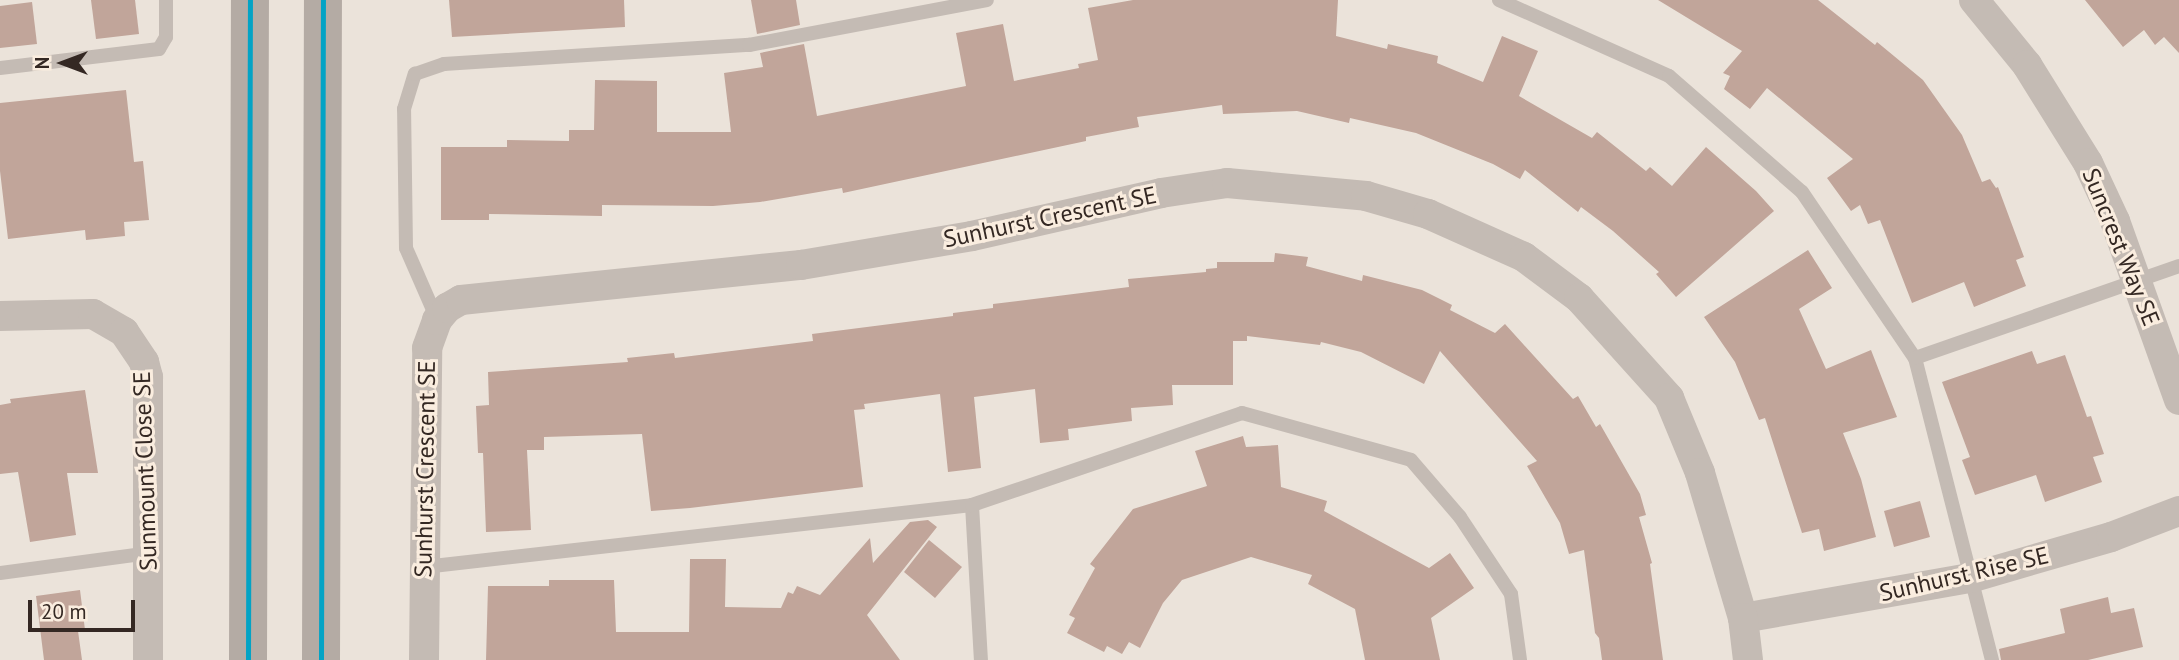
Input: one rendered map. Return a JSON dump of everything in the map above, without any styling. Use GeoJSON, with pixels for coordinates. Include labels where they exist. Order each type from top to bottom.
{"type":"FeatureCollection","features":[{"type":"Feature","properties":{"kind":"main road"},"geometry":{"type":"LineString","coordinates":[[248,660],[250,0]]}},
{"type":"Feature","properties":{"kind":"main road"},"geometry":{"type":"LineString","coordinates":[[321,660],[323,0]]}},
{"type":"Feature","properties":{"kind":"main road"},"geometry":{"type":"LineString","coordinates":[[323,145],[349,0]]}},
{"type":"Feature","properties":{"kind":"street","name":"Suncrest Way SE"},"geometry":{"type":"LineString","coordinates":[[1974,0],[2027,65],[2088,163],[2138,281],[2179,400]]}},
{"type":"Feature","properties":{"kind":"street","name":"Sunhurst Crescent SE"},"geometry":{"type":"LineString","coordinates":[[424,660],[427,348],[437,320],[447,308],[461,300],[801,265],[972,236],[1160,193],[1227,183],[1366,196],[1428,214],[1524,257],[1579,298],[1669,398],[1700,473],[1743,618],[1748,660]]}},
{"type":"Feature","properties":{"kind":"street","name":"Sunmount Close SE"},"geometry":{"type":"LineString","coordinates":[[0,316],[93,314],[124,332],[136,346],[148,377],[148,660]]}},
{"type":"Feature","properties":{"kind":"street","name":"Sunhurst Rise SE"},"geometry":{"type":"LineString","coordinates":[[1743,618],[1970,578],[2111,537],[2179,511]]}},
{"type":"Feature","properties":{"kind":"lane"},"geometry":{"type":"LineString","coordinates":[[0,68],[159,49],[166,37],[166,0]]}},
{"type":"Feature","properties":{"kind":"lane"},"geometry":{"type":"LineString","coordinates":[[437,320],[406,248],[404,109],[415,75],[444,64],[749,45],[987,0]]}},
{"type":"Feature","properties":{"kind":"lane"},"geometry":{"type":"LineString","coordinates":[[1499,0],[1669,76],[1802,192],[1915,358],[1992,660]]}},
{"type":"Feature","properties":{"kind":"lane"},"geometry":{"type":"LineString","coordinates":[[1915,358],[2179,266]]}},
{"type":"Feature","properties":{"kind":"lane"},"geometry":{"type":"LineString","coordinates":[[424,567],[972,505],[1242,413],[1411,460],[1460,517],[1511,594],[1520,660]]}},
{"type":"Feature","properties":{"kind":"lane"},"geometry":{"type":"LineString","coordinates":[[972,505],[981,660]]}},
{"type":"Feature","properties":{"kind":"lane"},"geometry":{"type":"LineString","coordinates":[[0,573],[149,552]]}},
{"type":"Feature","properties":{"kind":"building"},"geometry":{"type":"Polygon","coordinates":[[[91,0],[135,0],[139,34],[96,39],[91,0]]]}},
{"type":"Feature","properties":{"kind":"building"},"geometry":{"type":"Polygon","coordinates":[[[449,0],[624,0],[625,27],[452,37],[449,0]]]}},
{"type":"Feature","properties":{"kind":"building"},"geometry":{"type":"Polygon","coordinates":[[[751,0],[796,0],[800,25],[757,34],[751,0]]]}},
{"type":"Feature","properties":{"kind":"building"},"geometry":{"type":"Polygon","coordinates":[[[1133,0],[1338,0],[1336,36],[1387,49],[1388,44],[1438,56],[1437,63],[1483,82],[1502,36],[1538,51],[1519,96],[1592,138],[1597,132],[1646,171],[1650,167],[1672,186],[1706,147],[1756,191],[1774,211],[1676,297],[1656,274],[1659,272],[1613,231],[1581,207],[1578,212],[1525,170],[1520,179],[1493,164],[1416,133],[1350,118],[1349,123],[1297,111],[1223,114],[1222,105],[1137,117],[1139,127],[1086,137],[1086,141],[843,193],[842,188],[760,202],[713,206],[602,205],[602,216],[489,214],[489,220],[441,220],[441,147],[507,147],[507,140],[569,141],[569,130],[594,130],[595,80],[657,81],[657,132],[731,132],[724,73],[763,67],[760,53],[804,44],[817,116],[966,86],[956,33],[1003,24],[1014,81],[1079,68],[1078,64],[1098,60],[1088,8],[1133,0]]]}},
{"type":"Feature","properties":{"kind":"building"},"geometry":{"type":"Polygon","coordinates":[[[1658,0],[1818,0],[1875,45],[1877,42],[1923,80],[1962,135],[1982,182],[1990,179],[1996,188],[1998,187],[2024,257],[2016,260],[2026,286],[1974,307],[1964,282],[1912,303],[1880,220],[1868,224],[1860,205],[1851,211],[1827,178],[1853,159],[1767,88],[1750,109],[1724,89],[1730,76],[1723,73],[1742,51],[1658,0]]]}},
{"type":"Feature","properties":{"kind":"building"},"geometry":{"type":"Polygon","coordinates":[[[2085,0],[2179,0],[2179,53],[2164,37],[2155,45],[2144,30],[2123,47],[2085,0]]]}},
{"type":"Feature","properties":{"kind":"building"},"geometry":{"type":"Polygon","coordinates":[[[32,2],[37,44],[0,48],[0,6],[32,2]]]}},
{"type":"Feature","properties":{"kind":"building"},"geometry":{"type":"Polygon","coordinates":[[[126,90],[134,162],[143,161],[149,220],[124,222],[125,236],[86,240],[85,230],[8,239],[0,171],[0,103],[126,90]]]}},
{"type":"Feature","properties":{"kind":"building"},"geometry":{"type":"Polygon","coordinates":[[[1808,250],[1832,288],[1799,309],[1826,369],[1871,350],[1897,417],[1843,433],[1861,479],[1876,537],[1824,551],[1819,529],[1802,533],[1765,418],[1759,420],[1735,362],[1704,317],[1808,250]]]}},
{"type":"Feature","properties":{"kind":"building"},"geometry":{"type":"Polygon","coordinates":[[[1275,253],[1308,257],[1306,266],[1362,281],[1363,275],[1422,290],[1452,305],[1450,310],[1495,333],[1505,324],[1573,399],[1578,396],[1596,427],[1600,424],[1640,494],[1646,515],[1639,517],[1652,563],[1663,660],[1602,660],[1599,638],[1595,633],[1584,550],[1569,554],[1560,523],[1527,466],[1537,461],[1440,351],[1424,384],[1361,352],[1321,342],[1320,345],[1247,336],[1247,341],[1233,341],[1233,385],[1172,385],[1173,405],[1131,408],[1132,421],[1068,429],[1069,440],[1040,443],[1035,389],[974,397],[981,468],[948,472],[940,394],[864,404],[865,409],[854,410],[863,487],[690,508],[651,511],[642,434],[544,437],[544,450],[527,450],[531,530],[486,532],[483,453],[478,453],[476,406],[489,405],[488,372],[628,362],[627,358],[674,353],[675,358],[813,341],[812,334],[953,316],[953,313],[993,308],[993,304],[1129,287],[1128,279],[1206,272],[1206,269],[1217,268],[1217,262],[1274,262],[1275,253]]]}},
{"type":"Feature","properties":{"kind":"building"},"geometry":{"type":"Polygon","coordinates":[[[2032,351],[2037,364],[2065,355],[2087,417],[2091,416],[2104,454],[2093,457],[2102,482],[2045,502],[2036,475],[1975,495],[1962,460],[1970,457],[1942,382],[2032,351]]]}},
{"type":"Feature","properties":{"kind":"building"},"geometry":{"type":"Polygon","coordinates":[[[85,390],[98,473],[67,473],[76,535],[30,542],[18,472],[0,474],[0,405],[11,403],[10,399],[85,390]]]}},
{"type":"Feature","properties":{"kind":"building"},"geometry":{"type":"Polygon","coordinates":[[[1243,436],[1246,447],[1278,445],[1281,487],[1327,501],[1324,511],[1429,568],[1450,553],[1474,588],[1431,618],[1440,660],[1365,660],[1355,609],[1308,584],[1312,575],[1251,557],[1182,580],[1163,603],[1140,648],[1129,642],[1122,654],[1107,646],[1104,652],[1067,633],[1075,618],[1069,615],[1095,568],[1090,564],[1133,509],[1207,486],[1195,451],[1243,436]]]}},
{"type":"Feature","properties":{"kind":"building"},"geometry":{"type":"Polygon","coordinates":[[[1920,501],[1930,537],[1894,547],[1884,511],[1920,501]]]}},
{"type":"Feature","properties":{"kind":"building"},"geometry":{"type":"Polygon","coordinates":[[[928,520],[937,527],[867,615],[900,660],[486,660],[488,586],[549,586],[549,580],[614,580],[616,632],[689,632],[690,559],[726,559],[725,607],[781,608],[788,592],[793,594],[797,586],[820,595],[870,538],[873,563],[910,522],[928,520]]]}},
{"type":"Feature","properties":{"kind":"building"},"geometry":{"type":"Polygon","coordinates":[[[929,540],[962,567],[935,598],[904,572],[929,540]]]}},
{"type":"Feature","properties":{"kind":"building"},"geometry":{"type":"Polygon","coordinates":[[[80,590],[85,630],[78,631],[82,660],[44,660],[36,596],[80,590]]]}},
{"type":"Feature","properties":{"kind":"building"},"geometry":{"type":"Polygon","coordinates":[[[2108,597],[2111,613],[2134,608],[2143,647],[2088,660],[2001,660],[1999,649],[2065,633],[2060,609],[2108,597]]]}},
{"type":"Feature","properties":{"kind":"transit line"},"geometry":{"type":"LineString","coordinates":[[248,660],[250,0]]}},
{"type":"Feature","properties":{"kind":"transit line"},"geometry":{"type":"LineString","coordinates":[[321,660],[323,0]]}}]}
